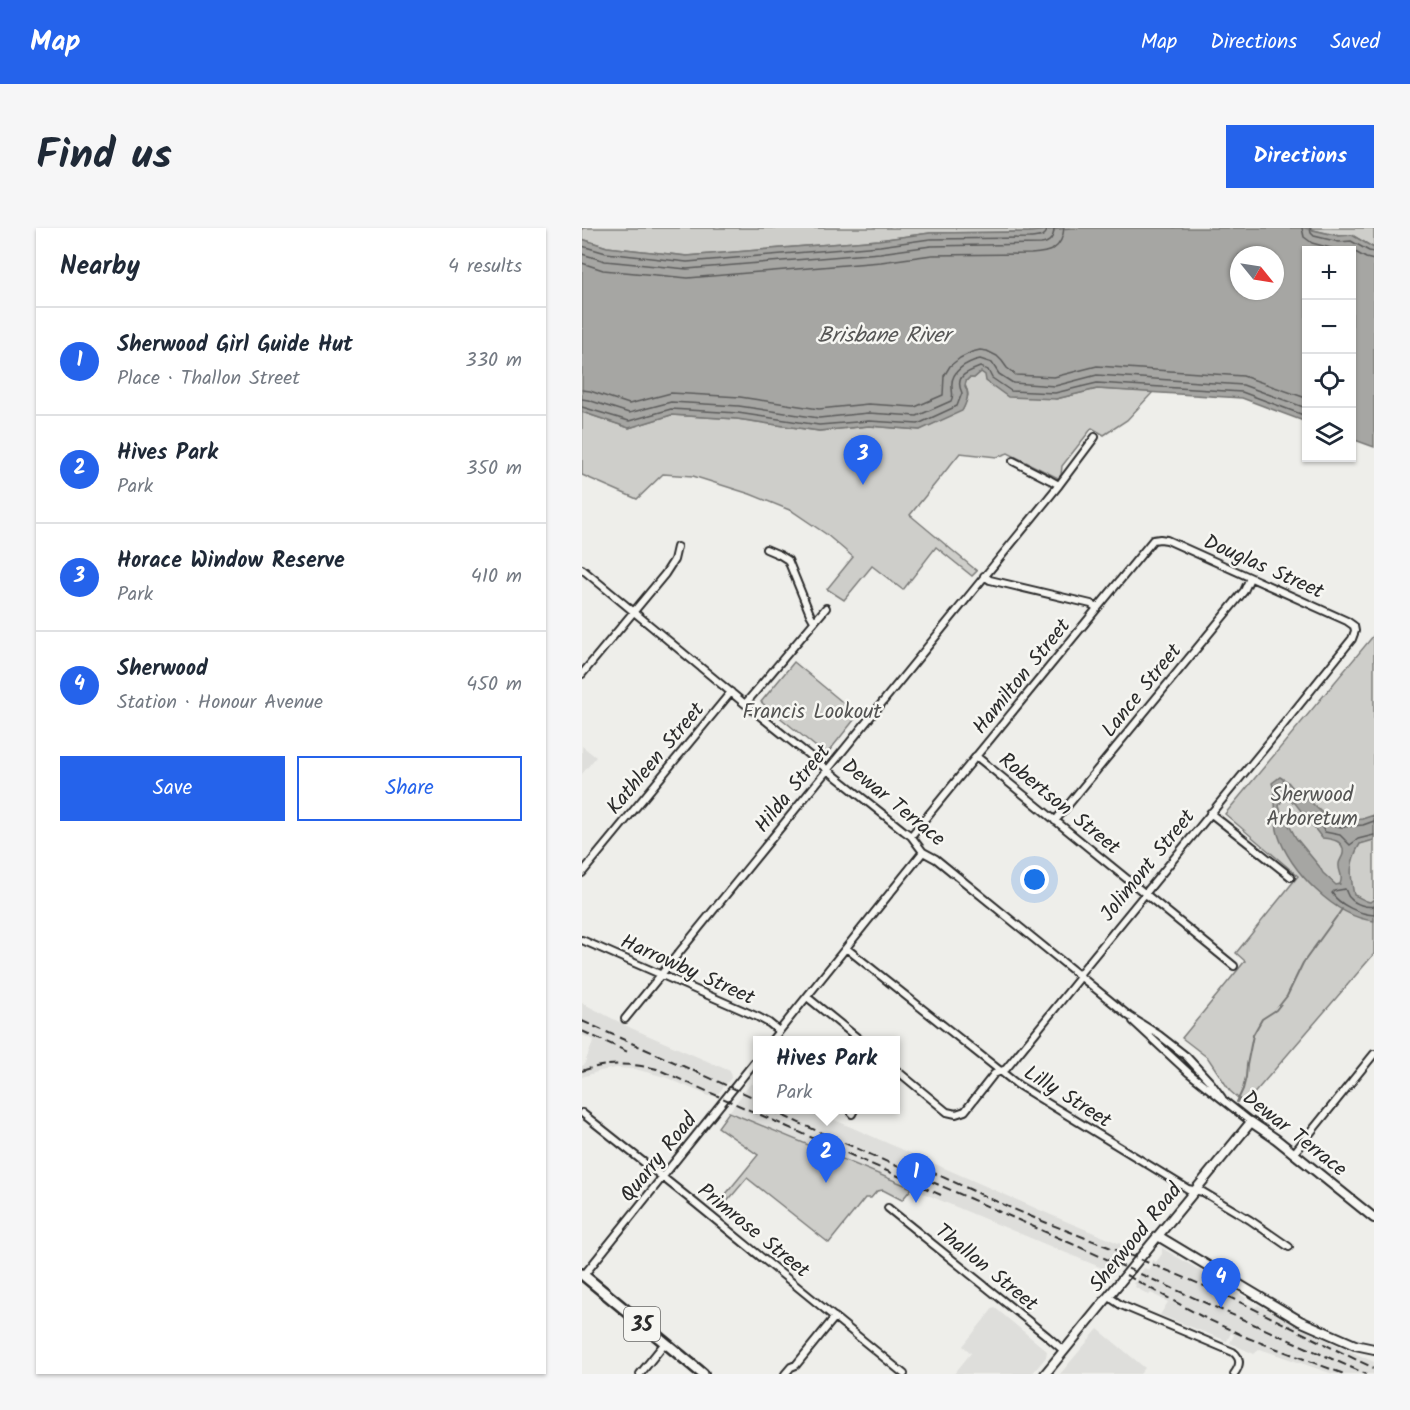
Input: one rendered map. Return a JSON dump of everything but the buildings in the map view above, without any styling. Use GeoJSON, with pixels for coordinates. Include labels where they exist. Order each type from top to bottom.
{"type":"FeatureCollection","features":[{"type":"Feature","properties":{"kind":"main road","name":"35"},"geometry":{"type":"LineString","coordinates":[[583,1275],[703,1374]]}},
{"type":"Feature","properties":{"kind":"street","name":"Hilda Street"},"geometry":{"type":"LineString","coordinates":[[626,1019],[1059,485],[1095,437]]}},
{"type":"Feature","properties":{"kind":"street"},"geometry":{"type":"LineString","coordinates":[[1013,461],[1059,485]]}},
{"type":"Feature","properties":{"kind":"street","name":"Douglas Street"},"geometry":{"type":"LineString","coordinates":[[1158,539],[1167,540],[1347,621],[1355,628]]}},
{"type":"Feature","properties":{"kind":"street","name":"Hamilton Street"},"geometry":{"type":"LineString","coordinates":[[911,836],[1148,545],[1158,539]]}},
{"type":"Feature","properties":{"kind":"street"},"geometry":{"type":"LineString","coordinates":[[582,674],[671,565],[677,546]]}},
{"type":"Feature","properties":{"kind":"street"},"geometry":{"type":"LineString","coordinates":[[765,549],[788,560],[814,621]]}},
{"type":"Feature","properties":{"kind":"street","name":"Dewar Terrace"},"geometry":{"type":"LineString","coordinates":[[582,569],[911,836],[923,852],[935,858],[1129,1016],[1206,1087],[1251,1122],[1272,1135],[1374,1218]]}},
{"type":"Feature","properties":{"kind":"street"},"geometry":{"type":"LineString","coordinates":[[984,576],[990,580],[1091,604],[1097,608]]}},
{"type":"Feature","properties":{"kind":"street","name":"Lance Street"},"geometry":{"type":"LineString","coordinates":[[1055,821],[1244,591],[1250,578]]}},
{"type":"Feature","properties":{"kind":"street"},"geometry":{"type":"LineString","coordinates":[[746,704],[825,608]]}},
{"type":"Feature","properties":{"kind":"street","name":"Jolimont Street"},"geometry":{"type":"LineString","coordinates":[[900,1073],[947,1112],[956,1114],[965,1111],[994,1074],[1006,1069],[1078,980],[1081,972],[1352,639],[1355,628]]}},
{"type":"Feature","properties":{"kind":"street","name":"Kathleen Street"},"geometry":{"type":"LineString","coordinates":[[582,873],[731,692]]}},
{"type":"Feature","properties":{"kind":"street","name":"Robertson Street"},"geometry":{"type":"LineString","coordinates":[[976,756],[1234,966]]}},
{"type":"Feature","properties":{"kind":"street"},"geometry":{"type":"LineString","coordinates":[[1210,813],[1291,877]]}},
{"type":"Feature","properties":{"kind":"street"},"geometry":{"type":"LineString","coordinates":[[776,1036],[923,852]]}},
{"type":"Feature","properties":{"kind":"street","name":"Harrowby Street"},"geometry":{"type":"LineString","coordinates":[[582,940],[758,1017],[779,1031]]}},
{"type":"Feature","properties":{"kind":"street","name":"Lilly Street"},"geometry":{"type":"LineString","coordinates":[[846,948],[1018,1085],[1188,1189],[1203,1192],[1289,1247]]}},
{"type":"Feature","properties":{"kind":"street"},"geometry":{"type":"LineString","coordinates":[[807,997],[854,1036]]}},
{"type":"Feature","properties":{"kind":"street"},"geometry":{"type":"LineString","coordinates":[[1294,1153],[1374,1054]]}},
{"type":"Feature","properties":{"kind":"street","name":"Quarry Road"},"geometry":{"type":"LineString","coordinates":[[583,1275],[753,1064]]}},
{"type":"Feature","properties":{"kind":"street","name":"Primrose Street"},"geometry":{"type":"LineString","coordinates":[[582,1113],[904,1374]]}},
{"type":"Feature","properties":{"kind":"street","name":"Sherwood Road"},"geometry":{"type":"LineString","coordinates":[[1045,1374],[1251,1122]]}},
{"type":"Feature","properties":{"kind":"street","name":"Thallon Street"},"geometry":{"type":"LineString","coordinates":[[888,1208],[1064,1352]]}},
{"type":"Feature","properties":{"kind":"street"},"geometry":{"type":"LineString","coordinates":[[1158,1236],[1300,1321],[1355,1345],[1374,1347],[1374,1340]]}},
{"type":"Feature","properties":{"kind":"street"},"geometry":{"type":"LineString","coordinates":[[1108,1297],[1121,1305],[1236,1354],[1239,1366],[1234,1374]]}},
{"type":"Feature","properties":{"kind":"street"},"geometry":{"type":"LineString","coordinates":[[785,1374],[796,1365],[835,1317]]}},
{"type":"Feature","properties":{"kind":"street"},"geometry":{"type":"LineString","coordinates":[[640,1374],[665,1343]]}},
{"type":"Feature","properties":{"kind":"shaded area"},"geometry":{"type":"Polygon","coordinates":[[[582,746],[596,757],[582,774],[582,746]]]}},
{"type":"Feature","properties":{"kind":"shaded area"},"geometry":{"type":"Polygon","coordinates":[[[582,1003],[631,1028],[730,1071],[731,1078],[716,1096],[709,1096],[665,1077],[635,1069],[616,1068],[582,1077],[582,1066],[594,1040],[582,1035],[582,1003]]]}},
{"type":"Feature","properties":{"kind":"shaded area"},"geometry":{"type":"Polygon","coordinates":[[[751,1083],[753,1084],[753,1114],[821,1114],[1135,1250],[1114,1273],[729,1112],[751,1083]]]}},
{"type":"Feature","properties":{"kind":"shaded area"},"geometry":{"type":"Polygon","coordinates":[[[1162,1248],[1246,1298],[1244,1302],[1256,1307],[1258,1305],[1374,1362],[1374,1374],[1333,1374],[1260,1349],[1254,1354],[1230,1343],[1234,1335],[1231,1333],[1227,1341],[1160,1315],[1168,1302],[1151,1293],[1149,1295],[1135,1287],[1134,1283],[1144,1268],[1149,1270],[1152,1260],[1156,1262],[1162,1254],[1162,1248]]]}},
{"type":"Feature","properties":{"kind":"shaded area"},"geometry":{"type":"Polygon","coordinates":[[[994,1307],[1047,1351],[1046,1357],[1032,1374],[954,1374],[971,1353],[963,1346],[994,1307]]]}},
{"type":"Feature","properties":{"kind":"shaded area"},"geometry":{"type":"Polygon","coordinates":[[[1098,1329],[1145,1368],[1140,1374],[1060,1374],[1098,1329]]]}},
{"type":"Feature","properties":{"kind":"green space"},"geometry":{"type":"Polygon","coordinates":[[[582,228],[1071,228],[1029,232],[930,233],[879,240],[687,256],[607,247],[582,239],[582,228]]]}},
{"type":"Feature","properties":{"kind":"green space"},"geometry":{"type":"Polygon","coordinates":[[[1305,228],[1374,228],[1374,248],[1352,235],[1339,236],[1305,228]]]}},
{"type":"Feature","properties":{"kind":"green space"},"geometry":{"type":"Polygon","coordinates":[[[981,372],[1056,399],[1097,389],[1153,392],[1127,420],[1104,435],[1092,428],[1062,466],[1061,475],[1058,478],[1008,453],[997,457],[960,453],[910,515],[977,571],[972,576],[936,547],[903,590],[872,566],[844,600],[827,589],[853,557],[826,534],[792,511],[750,494],[693,476],[663,474],[637,499],[582,475],[582,412],[629,428],[671,415],[737,419],[819,431],[869,426],[920,430],[963,409],[968,395],[965,383],[969,378],[974,378],[981,372]]]}},
{"type":"Feature","properties":{"kind":"green space","name":"Sherwood Arboretum"},"geometry":{"type":"Polygon","coordinates":[[[1374,635],[1374,954],[1245,1104],[1230,1091],[1208,1058],[1182,1038],[1245,961],[1236,953],[1298,876],[1225,814],[1374,635]]]}},
{"type":"Feature","properties":{"kind":"green space","name":"Francis Lookout"},"geometry":{"type":"Polygon","coordinates":[[[794,662],[858,715],[826,755],[761,702],[794,662]]]}},
{"type":"Feature","properties":{"kind":"green space"},"geometry":{"type":"Polygon","coordinates":[[[729,1112],[912,1188],[902,1200],[883,1190],[877,1191],[871,1198],[865,1198],[829,1243],[747,1178],[720,1210],[716,1206],[758,1155],[718,1127],[729,1112]]]}},
{"type":"Feature","properties":{"kind":"water","name":"Brisbane River"},"geometry":{"type":"Polygon","coordinates":[[[1071,228],[1304,228],[1339,236],[1352,235],[1374,248],[1374,447],[1356,440],[1356,246],[1302,246],[1302,420],[1242,398],[1097,389],[1056,399],[1008,397],[986,381],[985,375],[981,372],[966,381],[967,398],[962,411],[920,430],[869,426],[819,431],[737,419],[671,415],[629,428],[582,412],[582,239],[607,247],[687,256],[879,240],[930,233],[1029,232],[1071,228]]]}},
{"type":"Feature","properties":{"kind":"water"},"geometry":{"type":"Polygon","coordinates":[[[1280,777],[1288,782],[1297,793],[1306,797],[1327,818],[1341,821],[1374,815],[1374,840],[1360,844],[1352,863],[1351,875],[1354,895],[1370,902],[1374,899],[1374,921],[1359,918],[1329,901],[1316,890],[1292,862],[1278,834],[1272,783],[1280,777]],[[1282,800],[1279,806],[1282,815],[1296,838],[1323,873],[1336,885],[1340,884],[1339,864],[1343,854],[1342,846],[1334,840],[1322,838],[1295,803],[1282,800]]]}},
{"type":"Feature","properties":{"kind":"waterway"},"geometry":{"type":"LineString","coordinates":[[1338,915],[1342,909]]}},
{"type":"Feature","properties":{"kind":"waterway"},"geometry":{"type":"LineString","coordinates":[[1237,1102],[1246,1077],[1253,1035],[1262,1019],[1276,1010],[1287,996],[1303,963],[1337,916]]}},
{"type":"Feature","properties":{"kind":"railway"},"geometry":{"type":"LineString","coordinates":[[582,1021],[753,1097]]}},
{"type":"Feature","properties":{"kind":"railway"},"geometry":{"type":"LineString","coordinates":[[582,1031],[628,1052]]}},
{"type":"Feature","properties":{"kind":"railway"},"geometry":{"type":"LineString","coordinates":[[582,1071],[619,1064],[657,1069],[753,1112]]}},
{"type":"Feature","properties":{"kind":"railway"},"geometry":{"type":"LineString","coordinates":[[758,1114],[941,1195]]}},
{"type":"Feature","properties":{"kind":"railway"},"geometry":{"type":"LineString","coordinates":[[779,1114],[1366,1374]]}},
{"type":"Feature","properties":{"kind":"railway"},"geometry":{"type":"LineString","coordinates":[[916,1165],[1037,1219],[1218,1292],[1374,1368]]}},
{"type":"Feature","properties":{"kind":"railway"},"geometry":{"type":"LineString","coordinates":[[1126,1275],[1201,1316],[1248,1338],[1344,1374]]}},
{"type":"Feature","properties":{"kind":"place","name":"Horace Window Reserve"},"geometry":{"type":"Point","coordinates":[863,485]}},
{"type":"Feature","properties":{"kind":"place","name":"Hives Park"},"geometry":{"type":"Point","coordinates":[826,1183]}},
{"type":"Feature","properties":{"kind":"place","name":"Sherwood Girl Guide Hut"},"geometry":{"type":"Point","coordinates":[916,1203]}},
{"type":"Feature","properties":{"kind":"place","name":"Sherwood"},"geometry":{"type":"Point","coordinates":[1221,1308]}}]}
